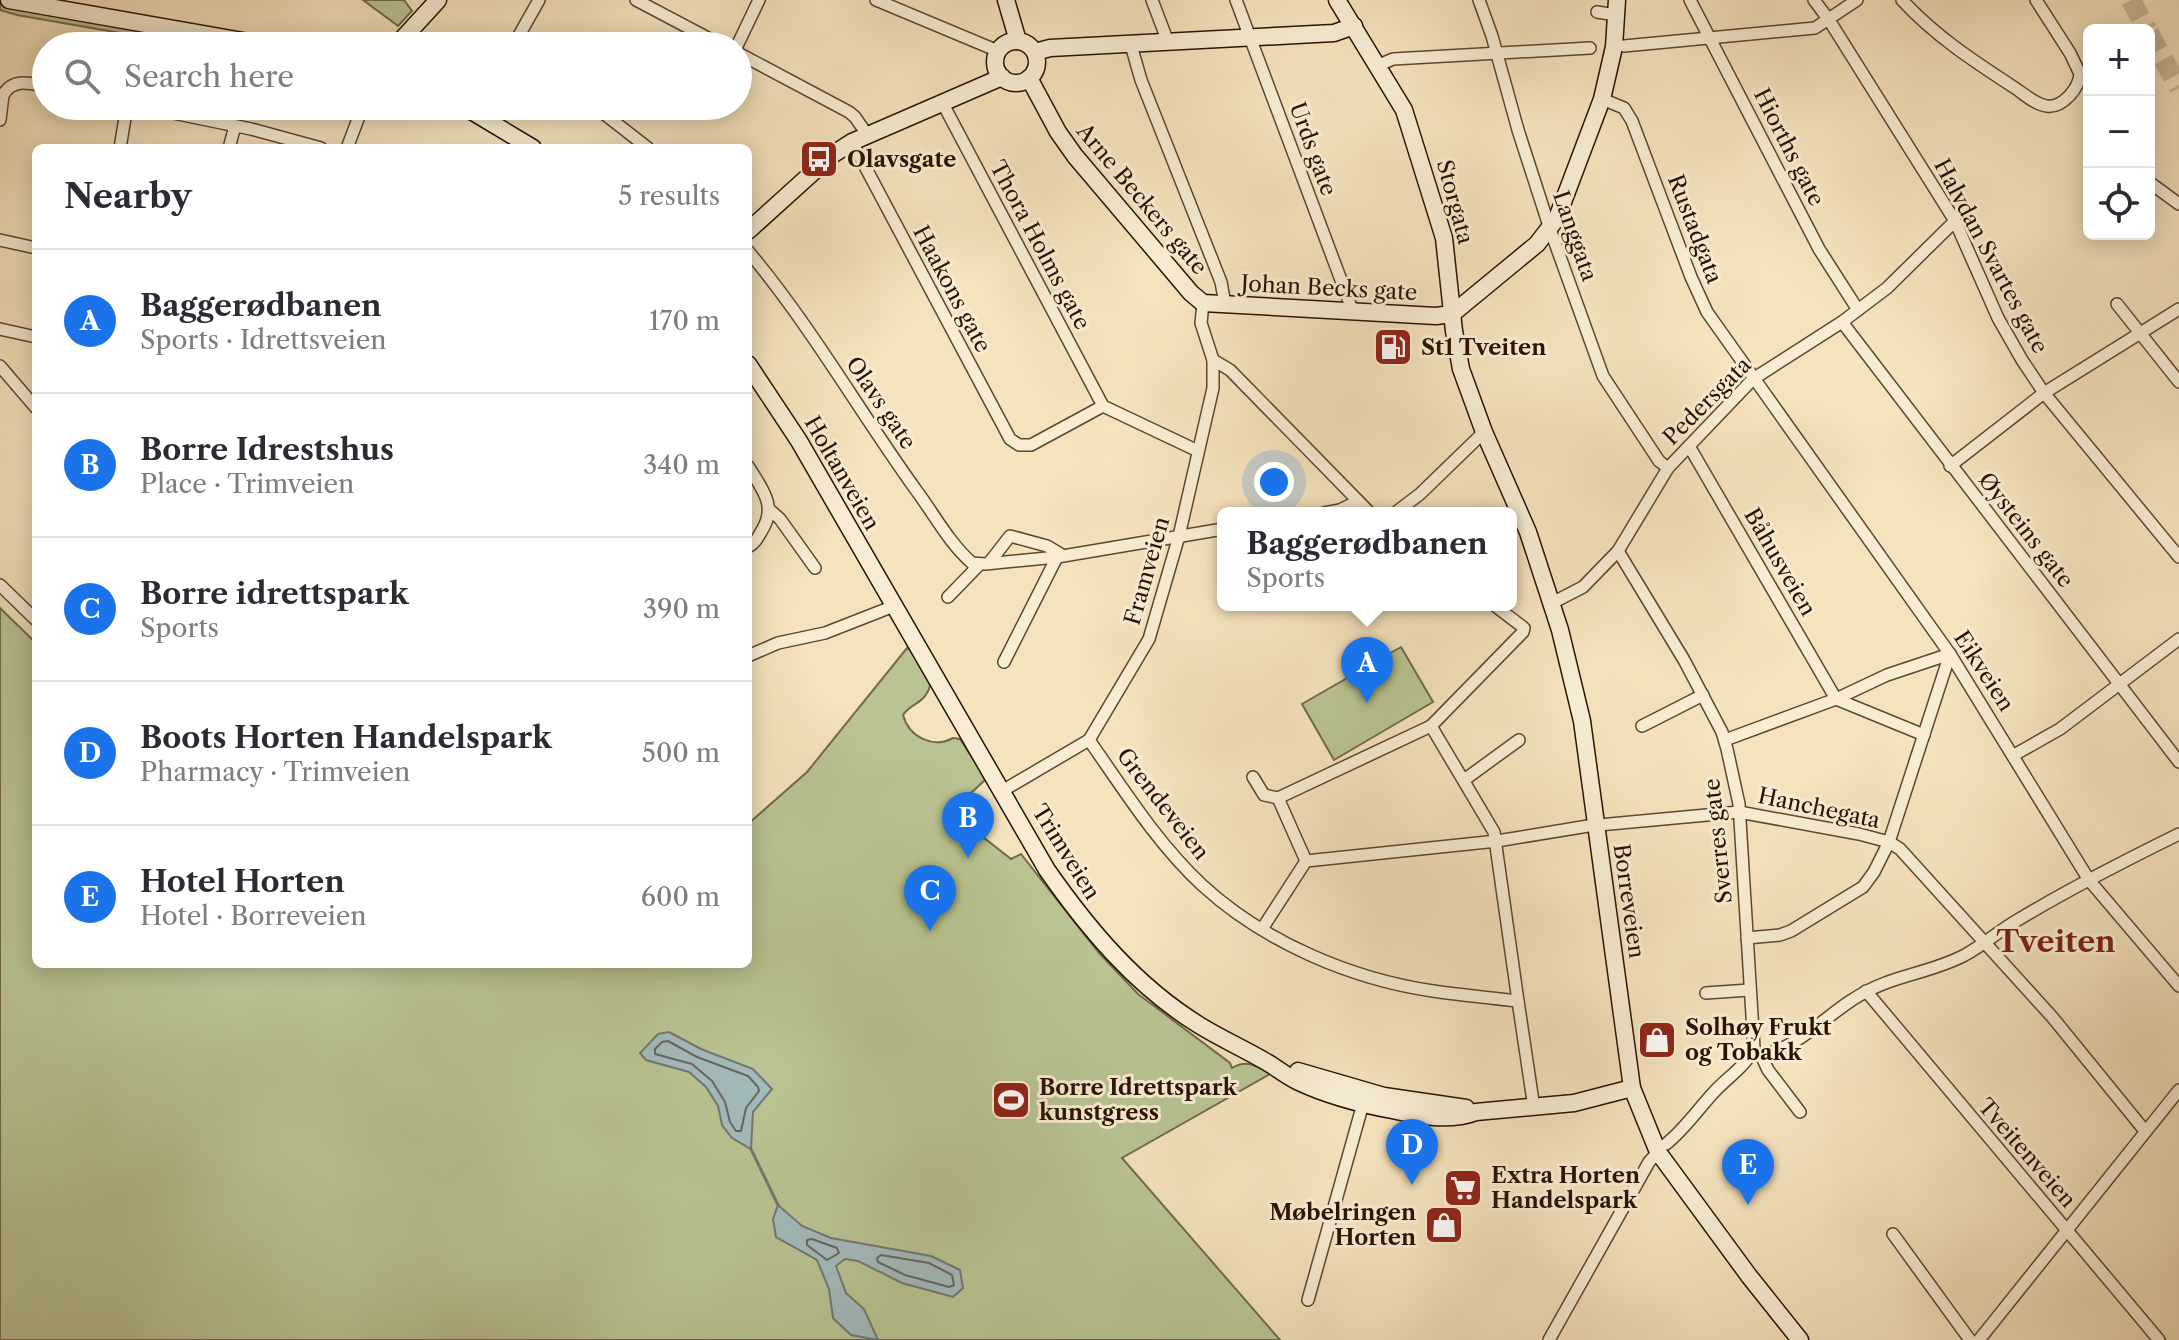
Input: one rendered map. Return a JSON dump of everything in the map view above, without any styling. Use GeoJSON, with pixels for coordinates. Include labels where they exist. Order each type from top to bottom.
{"type":"FeatureCollection","features":[{"type":"Feature","properties":{"kind":"main road"},"geometry":{"type":"LineString","coordinates":[[9,0],[191,32]]}},
{"type":"Feature","properties":{"kind":"main road"},"geometry":{"type":"LineString","coordinates":[[409,32],[438,0]]}},
{"type":"Feature","properties":{"kind":"main road"},"geometry":{"type":"LineString","coordinates":[[1006,0],[1018,41]]}},
{"type":"Feature","properties":{"kind":"main road","name":"Storgata"},"geometry":{"type":"LineString","coordinates":[[1337,0],[1404,110],[1444,238],[1461,369],[1484,432]]}},
{"type":"Feature","properties":{"kind":"main road"},"geometry":{"type":"LineString","coordinates":[[1452,314],[1537,244],[1550,229],[1565,201],[1602,99],[1614,47],[1617,8]]}},
{"type":"Feature","properties":{"kind":"main road"},"geometry":{"type":"LineString","coordinates":[[1035,52],[1050,48],[1334,33],[1354,26]]}},
{"type":"Feature","properties":{"kind":"main road"},"geometry":{"type":"LineString","coordinates":[[752,227],[832,155],[859,138],[1002,77],[1016,82],[1029,78],[1037,66],[1035,52],[1028,44],[1009,42],[998,51],[996,62],[1002,77]]}},
{"type":"Feature","properties":{"kind":"main road","name":"Arne Beckers gate"},"geometry":{"type":"LineString","coordinates":[[1029,78],[1058,132],[1075,156],[1203,303]]}},
{"type":"Feature","properties":{"kind":"main road"},"geometry":{"type":"LineString","coordinates":[[486,120],[526,144]]}},
{"type":"Feature","properties":{"kind":"main road","name":"Johan Becks gate"},"geometry":{"type":"LineString","coordinates":[[1203,303],[1436,316],[1452,314]]}},
{"type":"Feature","properties":{"kind":"main road","name":"Holtanveien"},"geometry":{"type":"LineString","coordinates":[[752,370],[799,441],[894,606]]}},
{"type":"Feature","properties":{"kind":"main road","name":"Borreveien"},"geometry":{"type":"LineString","coordinates":[[1484,432],[1516,502],[1552,603],[1582,721],[1632,1088],[1662,1148],[1749,1276],[1800,1340]]}},
{"type":"Feature","properties":{"kind":"main road","name":"Trimveien"},"geometry":{"type":"LineString","coordinates":[[894,606],[1047,870],[1070,903],[1120,961],[1183,1014],[1266,1061],[1364,1098],[1465,1107],[1476,1112],[1585,1101],[1632,1088]]}},
{"type":"Feature","properties":{"kind":"street"},"geometry":{"type":"LineString","coordinates":[[521,32],[539,0]]}},
{"type":"Feature","properties":{"kind":"street"},"geometry":{"type":"LineString","coordinates":[[636,0],[697,32]]}},
{"type":"Feature","properties":{"kind":"street"},"geometry":{"type":"LineString","coordinates":[[744,32],[759,0]]}},
{"type":"Feature","properties":{"kind":"street"},"geometry":{"type":"LineString","coordinates":[[876,0],[998,51]]}},
{"type":"Feature","properties":{"kind":"street"},"geometry":{"type":"LineString","coordinates":[[1152,0],[1168,42]]}},
{"type":"Feature","properties":{"kind":"street","name":"Urds gate"},"geometry":{"type":"LineString","coordinates":[[1236,0],[1353,312]]}},
{"type":"Feature","properties":{"kind":"street","name":"Langgata"},"geometry":{"type":"LineString","coordinates":[[1479,0],[1550,229],[1603,376],[1659,461],[1668,468]]}},
{"type":"Feature","properties":{"kind":"street","name":"Hiorths gate"},"geometry":{"type":"LineString","coordinates":[[1690,0],[1819,249],[1858,310]]}},
{"type":"Feature","properties":{"kind":"street","name":"Halvdan Svartes gate"},"geometry":{"type":"LineString","coordinates":[[1814,0],[1955,221],[1998,318],[2022,360],[2044,393],[2179,557]]}},
{"type":"Feature","properties":{"kind":"street"},"geometry":{"type":"LineString","coordinates":[[1624,46],[1815,28],[1857,0]]}},
{"type":"Feature","properties":{"kind":"street"},"geometry":{"type":"LineString","coordinates":[[1902,0],[1919,19],[1970,58],[2043,105],[2058,105],[2077,84],[2080,74],[2036,0]]}},
{"type":"Feature","properties":{"kind":"street"},"geometry":{"type":"LineString","coordinates":[[1597,12],[1617,8]]}},
{"type":"Feature","properties":{"kind":"street"},"geometry":{"type":"LineString","coordinates":[[1131,45],[1141,80],[1221,282],[1225,304]]}},
{"type":"Feature","properties":{"kind":"street"},"geometry":{"type":"LineString","coordinates":[[1379,65],[1393,59],[1590,48]]}},
{"type":"Feature","properties":{"kind":"street","name":"Haakons gate"},"geometry":{"type":"LineString","coordinates":[[752,60],[855,117],[859,138],[1006,435],[1014,443],[1025,446],[1103,406]]}},
{"type":"Feature","properties":{"kind":"street"},"geometry":{"type":"LineString","coordinates":[[0,120],[1,95],[13,84],[32,84]]}},
{"type":"Feature","properties":{"kind":"street","name":"Rustadgata"},"geometry":{"type":"LineString","coordinates":[[1602,99],[1627,111],[1707,312],[1753,379]]}},
{"type":"Feature","properties":{"kind":"street","name":"Thora Holms gate"},"geometry":{"type":"LineString","coordinates":[[942,102],[1103,406]]}},
{"type":"Feature","properties":{"kind":"street"},"geometry":{"type":"LineString","coordinates":[[121,144],[125,120]]}},
{"type":"Feature","properties":{"kind":"street"},"geometry":{"type":"LineString","coordinates":[[206,120],[305,144]]}},
{"type":"Feature","properties":{"kind":"street"},"geometry":{"type":"LineString","coordinates":[[349,144],[358,120]]}},
{"type":"Feature","properties":{"kind":"street"},"geometry":{"type":"LineString","coordinates":[[612,120],[643,144]]}},
{"type":"Feature","properties":{"kind":"street"},"geometry":{"type":"LineString","coordinates":[[230,144],[235,126]]}},
{"type":"Feature","properties":{"kind":"street"},"geometry":{"type":"LineString","coordinates":[[2155,186],[2179,204]]}},
{"type":"Feature","properties":{"kind":"street","name":"Pedersgata"},"geometry":{"type":"LineString","coordinates":[[1552,603],[1583,587],[1618,551],[1668,468],[1753,379],[1842,322],[1887,288],[1955,221]]}},
{"type":"Feature","properties":{"kind":"street"},"geometry":{"type":"LineString","coordinates":[[0,240],[32,247]]}},
{"type":"Feature","properties":{"kind":"street","name":"Olavs gate"},"geometry":{"type":"LineString","coordinates":[[752,256],[776,283],[952,542],[972,563],[984,563]]}},
{"type":"Feature","properties":{"kind":"street","name":"Framveien"},"geometry":{"type":"LineString","coordinates":[[1002,791],[1089,740],[1149,639],[1179,536],[1213,388],[1213,360],[1201,323],[1203,303]]}},
{"type":"Feature","properties":{"kind":"street"},"geometry":{"type":"LineString","coordinates":[[2117,304],[2179,382]]}},
{"type":"Feature","properties":{"kind":"street"},"geometry":{"type":"LineString","coordinates":[[1950,466],[2044,393],[2179,309]]}},
{"type":"Feature","properties":{"kind":"street","name":"Øysteins gate"},"geometry":{"type":"LineString","coordinates":[[1842,322],[2179,762]]}},
{"type":"Feature","properties":{"kind":"street"},"geometry":{"type":"LineString","coordinates":[[0,329],[32,336]]}},
{"type":"Feature","properties":{"kind":"street"},"geometry":{"type":"LineString","coordinates":[[1213,360],[1230,370],[1364,507]]}},
{"type":"Feature","properties":{"kind":"street"},"geometry":{"type":"LineString","coordinates":[[0,366],[32,403]]}},
{"type":"Feature","properties":{"kind":"street","name":"Eikveien"},"geometry":{"type":"LineString","coordinates":[[1753,379],[1950,654],[2089,880],[2179,986]]}},
{"type":"Feature","properties":{"kind":"street"},"geometry":{"type":"LineString","coordinates":[[1103,406],[1198,451]]}},
{"type":"Feature","properties":{"kind":"street"},"geometry":{"type":"LineString","coordinates":[[1403,507],[1484,432]]}},
{"type":"Feature","properties":{"kind":"street","name":"Båhusveien"},"geometry":{"type":"LineString","coordinates":[[1689,446],[1836,699]]}},
{"type":"Feature","properties":{"kind":"street"},"geometry":{"type":"LineString","coordinates":[[752,472],[769,500],[771,511],[767,524],[752,545]]}},
{"type":"Feature","properties":{"kind":"street"},"geometry":{"type":"LineString","coordinates":[[1346,507],[1358,501]]}},
{"type":"Feature","properties":{"kind":"street"},"geometry":{"type":"LineString","coordinates":[[771,511],[815,568]]}},
{"type":"Feature","properties":{"kind":"street"},"geometry":{"type":"LineString","coordinates":[[984,563],[1059,556],[1217,530]]}},
{"type":"Feature","properties":{"kind":"street"},"geometry":{"type":"LineString","coordinates":[[948,597],[1010,536],[1047,546],[1059,556]]}},
{"type":"Feature","properties":{"kind":"street","name":"Sverres gate"},"geometry":{"type":"LineString","coordinates":[[1618,551],[1703,695],[1725,740],[1739,812],[1749,990],[1756,1054]]}},
{"type":"Feature","properties":{"kind":"street"},"geometry":{"type":"LineString","coordinates":[[1004,662],[1059,556]]}},
{"type":"Feature","properties":{"kind":"street"},"geometry":{"type":"LineString","coordinates":[[0,585],[32,616]]}},
{"type":"Feature","properties":{"kind":"street"},"geometry":{"type":"LineString","coordinates":[[752,654],[778,643],[825,633],[894,606]]}},
{"type":"Feature","properties":{"kind":"street"},"geometry":{"type":"LineString","coordinates":[[1253,777],[1264,795],[1278,798],[1431,726],[1519,638],[1524,628],[1502,611]]}},
{"type":"Feature","properties":{"kind":"street"},"geometry":{"type":"LineString","coordinates":[[2014,755],[2060,729],[2179,639]]}},
{"type":"Feature","properties":{"kind":"street"},"geometry":{"type":"LineString","coordinates":[[1725,740],[1836,699],[1887,675],[1950,654]]}},
{"type":"Feature","properties":{"kind":"street"},"geometry":{"type":"LineString","coordinates":[[1747,938],[1791,931],[1863,887],[1874,872],[1889,842],[1950,654]]}},
{"type":"Feature","properties":{"kind":"street"},"geometry":{"type":"LineString","coordinates":[[1642,726],[1703,695]]}},
{"type":"Feature","properties":{"kind":"street"},"geometry":{"type":"LineString","coordinates":[[1836,699],[1924,735]]}},
{"type":"Feature","properties":{"kind":"street"},"geometry":{"type":"LineString","coordinates":[[1431,726],[1497,841],[1534,1108]]}},
{"type":"Feature","properties":{"kind":"street","name":"Grendeveien"},"geometry":{"type":"LineString","coordinates":[[1089,740],[1142,816],[1182,864],[1224,904],[1262,929],[1335,965],[1384,981],[1432,991],[1518,1001]]}},
{"type":"Feature","properties":{"kind":"street"},"geometry":{"type":"LineString","coordinates":[[1464,780],[1519,740]]}},
{"type":"Feature","properties":{"kind":"street"},"geometry":{"type":"LineString","coordinates":[[1262,929],[1306,861],[1278,798]]}},
{"type":"Feature","properties":{"kind":"street","name":"Hanchegata"},"geometry":{"type":"LineString","coordinates":[[1306,861],[1497,841],[1596,825],[1739,812],[1889,842],[1900,849],[1985,941],[2053,1018],[2145,1131]]}},
{"type":"Feature","properties":{"kind":"street"},"geometry":{"type":"LineString","coordinates":[[1549,1340],[1649,1162],[1681,1132],[1713,1093],[1756,1054],[1771,1053],[1787,1045],[1866,991],[1892,978],[1947,963],[2015,921],[2179,834]]}},
{"type":"Feature","properties":{"kind":"street"},"geometry":{"type":"LineString","coordinates":[[1706,993],[1749,990]]}},
{"type":"Feature","properties":{"kind":"street","name":"Tveitenveien"},"geometry":{"type":"LineString","coordinates":[[1866,991],[2159,1340]]}},
{"type":"Feature","properties":{"kind":"street"},"geometry":{"type":"LineString","coordinates":[[1756,1054],[1800,1112]]}},
{"type":"Feature","properties":{"kind":"street"},"geometry":{"type":"LineString","coordinates":[[1979,1340],[2179,1090]]}},
{"type":"Feature","properties":{"kind":"street"},"geometry":{"type":"LineString","coordinates":[[1308,1300],[1364,1098]]}},
{"type":"Feature","properties":{"kind":"street"},"geometry":{"type":"LineString","coordinates":[[1893,1234],[1970,1340]]}},
{"type":"Feature","properties":{"kind":"green space"},"geometry":{"type":"Polygon","coordinates":[[[363,0],[404,0],[412,11],[398,26],[363,0]]]}},
{"type":"Feature","properties":{"kind":"green space"},"geometry":{"type":"Polygon","coordinates":[[[0,3],[163,32],[115,32],[0,10],[0,3]]]}},
{"type":"Feature","properties":{"kind":"green space"},"geometry":{"type":"Polygon","coordinates":[[[0,608],[32,639],[32,968],[752,968],[752,820],[807,772],[907,648],[929,678],[930,686],[925,697],[903,715],[906,723],[923,739],[938,742],[960,739],[986,779],[956,807],[969,826],[1011,859],[1021,854],[1099,953],[1138,994],[1230,1063],[1232,1068],[1247,1064],[1270,1074],[1122,1158],[1280,1340],[0,1340],[0,608]]]}},
{"type":"Feature","properties":{"kind":"green space"},"geometry":{"type":"Polygon","coordinates":[[[1401,647],[1433,702],[1334,760],[1302,704],[1401,647]]]}},
{"type":"Feature","properties":{"kind":"water"},"geometry":{"type":"Polygon","coordinates":[[[669,1032],[701,1049],[753,1069],[772,1089],[753,1112],[751,1149],[732,1138],[722,1125],[718,1106],[706,1087],[689,1072],[646,1060],[640,1053],[658,1034],[669,1032]]]}},
{"type":"Feature","properties":{"kind":"water"},"geometry":{"type":"Polygon","coordinates":[[[778,1205],[802,1226],[831,1238],[931,1256],[960,1270],[963,1288],[953,1297],[902,1283],[858,1261],[845,1259],[836,1266],[846,1293],[864,1309],[878,1340],[851,1335],[833,1318],[829,1289],[817,1260],[776,1237],[773,1219],[778,1205]]]}},
{"type":"Feature","properties":{"kind":"waterway"},"geometry":{"type":"LineString","coordinates":[[751,1149],[778,1205]]}},
{"type":"Feature","properties":{"kind":"tunnel"},"geometry":{"type":"LineString","coordinates":[[2131,0],[2144,24]]}},
{"type":"Feature","properties":{"kind":"tunnel"},"geometry":{"type":"LineString","coordinates":[[2155,44],[2179,88]]}},
{"type":"Feature","properties":{"kind":"place","name":"Olavsgate"},"geometry":{"type":"Point","coordinates":[819,159]}},
{"type":"Feature","properties":{"kind":"place","name":"St1 Tveiten"},"geometry":{"type":"Point","coordinates":[1393,347]}},
{"type":"Feature","properties":{"kind":"place","name":"Baggerødbanen"},"geometry":{"type":"Point","coordinates":[1367,703]}},
{"type":"Feature","properties":{"kind":"place","name":"Borre Idrestshus"},"geometry":{"type":"Point","coordinates":[968,858]}},
{"type":"Feature","properties":{"kind":"place","name":"Borre idrettspark"},"geometry":{"type":"Point","coordinates":[930,931]}},
{"type":"Feature","properties":{"kind":"place","name":"Solhøy Frukt og Tobakk"},"geometry":{"type":"Point","coordinates":[1657,1040]}},
{"type":"Feature","properties":{"kind":"place","name":"Borre Idrettspark kunstgress"},"geometry":{"type":"Point","coordinates":[1011,1100]}},
{"type":"Feature","properties":{"kind":"place","name":"Boots Horten Handelspark"},"geometry":{"type":"Point","coordinates":[1412,1185]}},
{"type":"Feature","properties":{"kind":"place","name":"Extra Horten Handelspark"},"geometry":{"type":"Point","coordinates":[1463,1188]}},
{"type":"Feature","properties":{"kind":"place","name":"Hotel Horten"},"geometry":{"type":"Point","coordinates":[1748,1205]}},
{"type":"Feature","properties":{"kind":"place","name":"Møbelringen Horten"},"geometry":{"type":"Point","coordinates":[1444,1225]}},
{"type":"Feature","properties":{"kind":"district","name":"Tveiten"},"geometry":{"type":"Point","coordinates":[2056,941]}}]}
